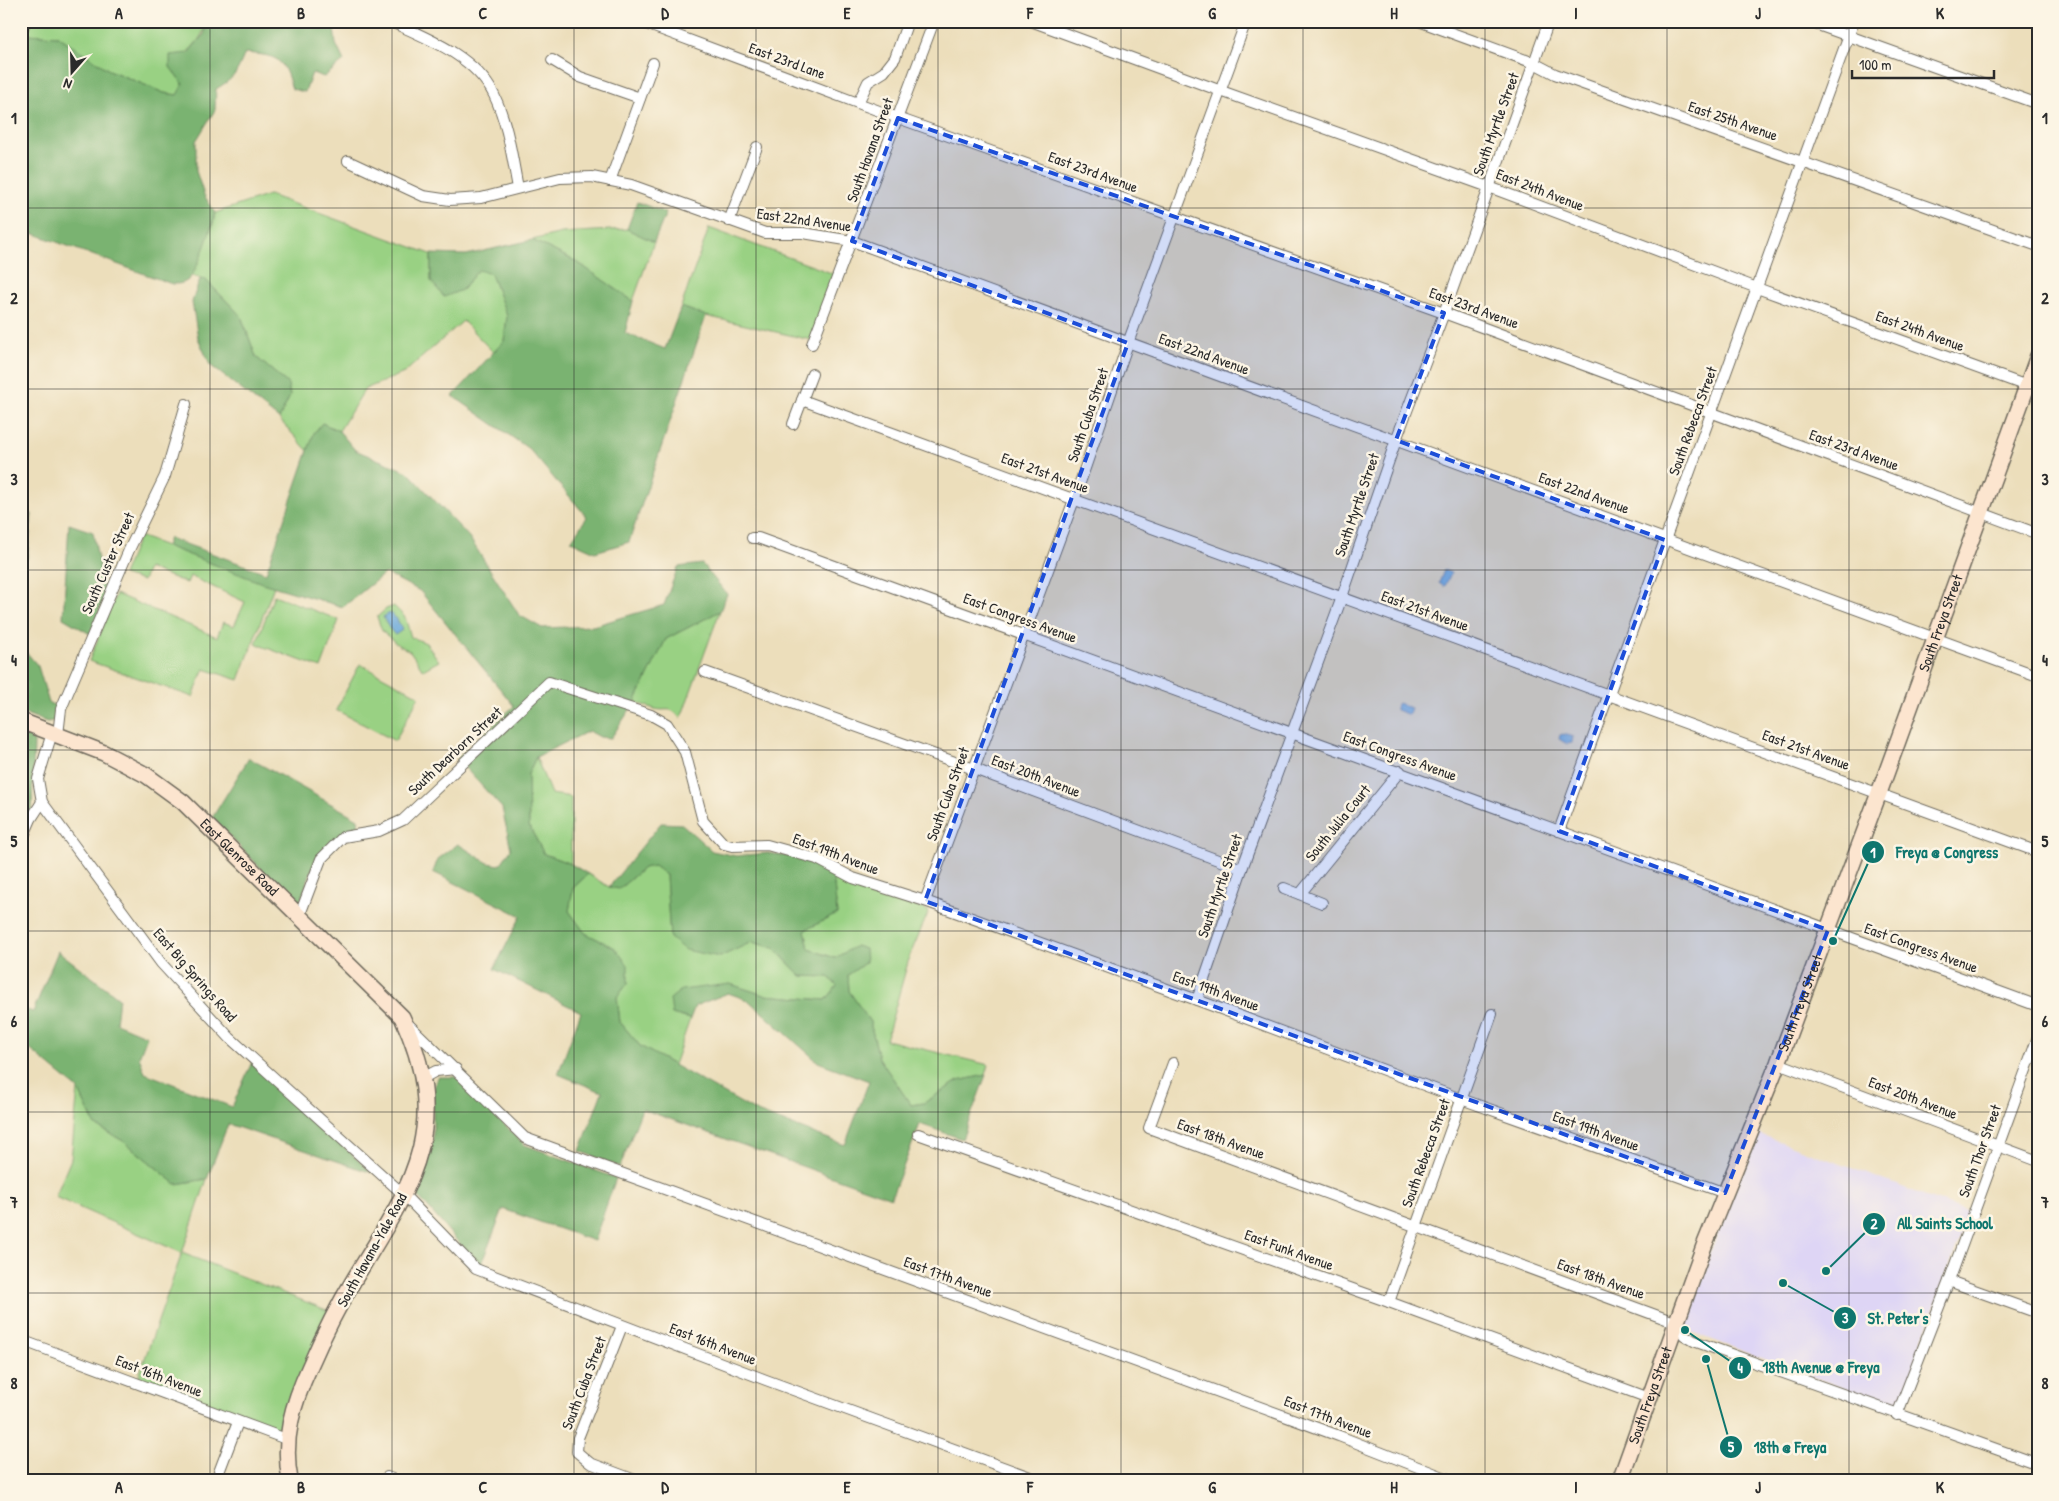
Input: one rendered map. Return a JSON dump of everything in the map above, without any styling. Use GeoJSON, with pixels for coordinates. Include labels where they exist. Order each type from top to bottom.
{"type":"FeatureCollection","features":[{"type":"Feature","properties":{"kind":"main road","name":"South Freya Street"},"geometry":{"type":"LineString","coordinates":[[1620,1480],[1725,1193],[1778,1063],[1828,930],[1981,512],[2032,388],[2038,356]]}},
{"type":"Feature","properties":{"kind":"main road","name":"East Glenrose Road"},"geometry":{"type":"LineString","coordinates":[[21,721],[104,753],[146,775],[183,802],[402,1017]]}},
{"type":"Feature","properties":{"kind":"main road","name":"South Havana-Yale Road"},"geometry":{"type":"LineString","coordinates":[[290,1480],[286,1439],[299,1391],[316,1353],[354,1280],[379,1240],[413,1175],[420,1153],[426,1103],[423,1078],[412,1038],[402,1017]]}},
{"type":"Feature","properties":{"kind":"street"},"geometry":{"type":"LineString","coordinates":[[21,32],[25,21]]}},
{"type":"Feature","properties":{"kind":"street","name":"East 23rd Lane"},"geometry":{"type":"LineString","coordinates":[[638,21],[898,118]]}},
{"type":"Feature","properties":{"kind":"street"},"geometry":{"type":"LineString","coordinates":[[858,103],[868,82],[884,72],[895,58],[908,21]]}},
{"type":"Feature","properties":{"kind":"street","name":"South Havana Street"},"geometry":{"type":"LineString","coordinates":[[812,344],[934,21]]}},
{"type":"Feature","properties":{"kind":"street","name":"East 24th Avenue"},"geometry":{"type":"LineString","coordinates":[[1031,21],[1489,187],[1757,288],[2032,388]]}},
{"type":"Feature","properties":{"kind":"street","name":"South Cuba Street"},"geometry":{"type":"LineString","coordinates":[[925,901],[1074,500],[1128,343],[1246,21]]}},
{"type":"Feature","properties":{"kind":"street","name":"East 25th Avenue"},"geometry":{"type":"LineString","coordinates":[[1419,21],[1534,63],[1555,74],[2038,246]]}},
{"type":"Feature","properties":{"kind":"street","name":"South Myrtle Street"},"geometry":{"type":"LineString","coordinates":[[1197,1000],[1242,870],[1342,597],[1396,440],[1444,313],[1549,21]]}},
{"type":"Feature","properties":{"kind":"street"},"geometry":{"type":"LineString","coordinates":[[1808,21],[2038,104]]}},
{"type":"Feature","properties":{"kind":"street","name":"South Rebecca Street"},"geometry":{"type":"LineString","coordinates":[[1559,831],[1713,413],[1854,21]]}},
{"type":"Feature","properties":{"kind":"street"},"geometry":{"type":"LineString","coordinates":[[396,24],[447,48],[476,70],[494,94],[508,136],[518,188]]}},
{"type":"Feature","properties":{"kind":"street"},"geometry":{"type":"LineString","coordinates":[[552,60],[580,77],[640,98]]}},
{"type":"Feature","properties":{"kind":"street"},"geometry":{"type":"LineString","coordinates":[[610,181],[653,63]]}},
{"type":"Feature","properties":{"kind":"street","name":"East 23rd Avenue"},"geometry":{"type":"LineString","coordinates":[[898,118],[1444,313],[2038,534]]}},
{"type":"Feature","properties":{"kind":"street"},"geometry":{"type":"LineString","coordinates":[[729,221],[757,147]]}},
{"type":"Feature","properties":{"kind":"street","name":"East 22nd Avenue"},"geometry":{"type":"LineString","coordinates":[[348,161],[423,196],[441,199],[481,198],[560,178],[592,177],[631,185],[765,233],[803,233],[852,241],[2038,676]]}},
{"type":"Feature","properties":{"kind":"street"},"geometry":{"type":"LineString","coordinates":[[793,424],[812,374]]}},
{"type":"Feature","properties":{"kind":"street","name":"East 21st Avenue"},"geometry":{"type":"LineString","coordinates":[[802,400],[2038,852]]}},
{"type":"Feature","properties":{"kind":"street","name":"South Custer Street"},"geometry":{"type":"LineString","coordinates":[[55,734],[61,709],[129,550],[165,476],[186,404]]}},
{"type":"Feature","properties":{"kind":"street","name":"East Congress Avenue"},"geometry":{"type":"LineString","coordinates":[[752,538],[758,538],[1400,771],[2038,1006]]}},
{"type":"Feature","properties":{"kind":"street","name":"East 20th Avenue"},"geometry":{"type":"LineString","coordinates":[[705,672],[974,769],[1242,870]]}},
{"type":"Feature","properties":{"kind":"street","name":"South Dearborn Street"},"geometry":{"type":"LineString","coordinates":[[299,917],[321,859],[343,837],[380,831],[403,820],[550,682],[651,715],[667,724]]}},
{"type":"Feature","properties":{"kind":"street","name":"East 19th Avenue"},"geometry":{"type":"LineString","coordinates":[[667,724],[685,752],[703,821],[724,844],[732,846],[767,845],[817,859],[853,878],[925,901],[1461,1099],[1725,1193]]}},
{"type":"Feature","properties":{"kind":"street","name":"East Big Springs Road"},"geometry":{"type":"LineString","coordinates":[[55,734],[38,779],[42,802],[161,963],[230,1038],[403,1194]]}},
{"type":"Feature","properties":{"kind":"street","name":"South Julia Court"},"geometry":{"type":"LineString","coordinates":[[1300,894],[1400,771]]}},
{"type":"Feature","properties":{"kind":"street"},"geometry":{"type":"LineString","coordinates":[[21,842],[31,819],[42,802]]}},
{"type":"Feature","properties":{"kind":"street"},"geometry":{"type":"LineString","coordinates":[[1284,888],[1322,903]]}},
{"type":"Feature","properties":{"kind":"street","name":"South Rebecca Street"},"geometry":{"type":"LineString","coordinates":[[1389,1302],[1492,1014]]}},
{"type":"Feature","properties":{"kind":"street","name":"East 17th Avenue"},"geometry":{"type":"LineString","coordinates":[[402,1017],[525,1138],[1339,1436],[1451,1480]]}},
{"type":"Feature","properties":{"kind":"street","name":"South Thor Street"},"geometry":{"type":"LineString","coordinates":[[1897,1415],[1949,1281],[2038,1037]]}},
{"type":"Feature","properties":{"kind":"street","name":"East 18th Avenue"},"geometry":{"type":"LineString","coordinates":[[1173,1063],[1149,1128],[1677,1323],[1684,1335],[1694,1341],[2038,1464]]}},
{"type":"Feature","properties":{"kind":"street","name":"East 20th Avenue"},"geometry":{"type":"LineString","coordinates":[[1778,1063],[2038,1161]]}},
{"type":"Feature","properties":{"kind":"street"},"geometry":{"type":"LineString","coordinates":[[423,1078],[436,1071],[456,1069]]}},
{"type":"Feature","properties":{"kind":"street","name":"East Funk Avenue"},"geometry":{"type":"LineString","coordinates":[[918,1134],[1389,1302],[1649,1398]]}},
{"type":"Feature","properties":{"kind":"street","name":"East 16th Avenue"},"geometry":{"type":"LineString","coordinates":[[403,1194],[476,1269],[622,1326],[1038,1480]]}},
{"type":"Feature","properties":{"kind":"street"},"geometry":{"type":"LineString","coordinates":[[1949,1281],[2038,1313]]}},
{"type":"Feature","properties":{"kind":"street","name":"South Cuba Street"},"geometry":{"type":"LineString","coordinates":[[622,1326],[578,1438],[577,1452],[590,1463],[635,1480]]}},
{"type":"Feature","properties":{"kind":"street","name":"East 16th Avenue"},"geometry":{"type":"LineString","coordinates":[[21,1340],[286,1439]]}},
{"type":"Feature","properties":{"kind":"street"},"geometry":{"type":"LineString","coordinates":[[216,1480],[238,1422]]}},
{"type":"Feature","properties":{"kind":"highlighted area"},"geometry":{"type":"Polygon","coordinates":[[[898,118],[1444,313],[1396,440],[1665,540],[1559,831],[1828,930],[1725,1193],[925,901],[1128,343],[852,241],[898,118]]]}},
{"type":"Feature","properties":{"kind":"shaded area"},"geometry":{"type":"Polygon","coordinates":[[[1757,1133],[1969,1212],[1898,1408],[1683,1329],[1728,1205],[1757,1133]]]}},
{"type":"Feature","properties":{"kind":"green space"},"geometry":{"type":"Polygon","coordinates":[[[32,21],[207,21],[197,41],[170,67],[183,84],[178,95],[164,93],[109,70],[58,36],[27,34],[32,21]]]}},
{"type":"Feature","properties":{"kind":"green space"},"geometry":{"type":"Polygon","coordinates":[[[207,21],[333,21],[336,44],[344,61],[324,77],[312,73],[305,92],[292,89],[285,70],[278,60],[265,55],[245,53],[235,74],[216,89],[215,110],[196,141],[196,171],[204,195],[215,213],[200,260],[188,280],[172,284],[21,229],[21,49],[27,34],[58,36],[109,70],[164,93],[177,95],[183,84],[170,67],[170,55],[188,53],[204,34],[207,21]]]}},
{"type":"Feature","properties":{"kind":"green space"},"geometry":{"type":"Polygon","coordinates":[[[269,195],[431,254],[431,281],[462,290],[478,269],[491,274],[507,316],[504,341],[494,353],[463,321],[404,373],[365,389],[339,431],[322,423],[314,433],[308,451],[279,419],[290,396],[288,384],[256,357],[241,316],[206,280],[192,276],[213,224],[215,213],[269,195]]]}},
{"type":"Feature","properties":{"kind":"green space"},"geometry":{"type":"Polygon","coordinates":[[[637,202],[666,213],[654,242],[627,229],[637,202]]]}},
{"type":"Feature","properties":{"kind":"green space"},"geometry":{"type":"Polygon","coordinates":[[[709,228],[834,274],[811,340],[706,316],[681,307],[709,228]]]}},
{"type":"Feature","properties":{"kind":"green space"},"geometry":{"type":"Polygon","coordinates":[[[627,229],[654,242],[633,301],[577,262],[532,240],[562,233],[627,229]]]}},
{"type":"Feature","properties":{"kind":"green space"},"geometry":{"type":"Polygon","coordinates":[[[532,240],[577,262],[633,301],[625,333],[665,349],[681,307],[706,316],[629,542],[595,552],[571,541],[587,517],[529,449],[453,396],[504,341],[507,316],[491,274],[478,270],[462,290],[444,297],[431,281],[431,254],[466,255],[532,240]]]}},
{"type":"Feature","properties":{"kind":"green space"},"geometry":{"type":"Polygon","coordinates":[[[200,279],[206,280],[241,316],[256,357],[288,384],[290,396],[279,419],[210,365],[198,338],[192,302],[200,279]]]}},
{"type":"Feature","properties":{"kind":"green space"},"geometry":{"type":"Polygon","coordinates":[[[322,423],[339,431],[355,450],[408,472],[469,537],[519,615],[542,628],[593,626],[664,605],[678,567],[702,564],[727,594],[720,611],[666,639],[635,702],[611,738],[600,737],[589,731],[536,757],[528,774],[529,826],[544,854],[571,864],[588,874],[573,888],[569,911],[585,933],[615,948],[628,965],[628,983],[617,997],[620,1022],[640,1046],[757,1112],[845,1145],[869,1081],[818,1062],[748,1000],[728,993],[695,1006],[690,1019],[672,1014],[670,999],[681,990],[730,984],[764,995],[826,1000],[837,986],[829,977],[801,976],[774,948],[752,942],[720,957],[685,950],[670,938],[666,875],[654,866],[643,868],[619,889],[609,887],[661,823],[682,824],[712,851],[736,856],[768,853],[804,859],[833,875],[837,914],[805,930],[809,949],[835,958],[856,946],[865,949],[866,962],[848,975],[849,991],[870,1022],[879,1058],[911,1105],[924,1103],[958,1081],[986,1075],[962,1139],[920,1124],[891,1198],[642,1109],[620,1167],[580,1151],[602,1092],[558,1074],[581,1012],[494,969],[521,916],[433,872],[438,859],[458,844],[488,863],[500,865],[511,849],[502,808],[457,759],[514,706],[420,591],[385,573],[343,607],[262,583],[166,546],[169,538],[266,573],[314,433],[322,423]]]}},
{"type":"Feature","properties":{"kind":"green space"},"geometry":{"type":"Polygon","coordinates":[[[21,511],[32,514],[27,559],[21,566],[21,511]]]}},
{"type":"Feature","properties":{"kind":"green space"},"geometry":{"type":"Polygon","coordinates":[[[69,524],[93,532],[105,597],[90,634],[63,618],[69,524]]]}},
{"type":"Feature","properties":{"kind":"green space"},"geometry":{"type":"Polygon","coordinates":[[[139,536],[274,586],[239,680],[204,669],[193,697],[89,661],[116,594],[217,637],[223,622],[234,626],[245,602],[190,576],[187,583],[148,568],[143,581],[123,575],[139,536]]]}},
{"type":"Feature","properties":{"kind":"green space"},"geometry":{"type":"Polygon","coordinates":[[[274,595],[339,620],[321,668],[256,644],[274,595]]]}},
{"type":"Feature","properties":{"kind":"green space"},"geometry":{"type":"Polygon","coordinates":[[[394,606],[405,617],[411,637],[426,643],[439,661],[423,670],[410,651],[398,645],[382,631],[377,617],[386,609],[394,606]]]}},
{"type":"Feature","properties":{"kind":"green space"},"geometry":{"type":"Polygon","coordinates":[[[720,611],[681,718],[671,710],[655,709],[635,702],[666,639],[720,611]]]}},
{"type":"Feature","properties":{"kind":"green space"},"geometry":{"type":"Polygon","coordinates":[[[21,646],[38,666],[49,703],[59,707],[53,721],[47,722],[21,712],[21,646]]]}},
{"type":"Feature","properties":{"kind":"green space"},"geometry":{"type":"Polygon","coordinates":[[[360,664],[419,696],[395,741],[336,710],[360,664]]]}},
{"type":"Feature","properties":{"kind":"green space"},"geometry":{"type":"Polygon","coordinates":[[[21,729],[27,732],[34,742],[32,809],[21,830],[21,729]]]}},
{"type":"Feature","properties":{"kind":"green space"},"geometry":{"type":"Polygon","coordinates":[[[536,757],[551,794],[571,797],[571,864],[544,854],[529,826],[528,774],[536,757]]]}},
{"type":"Feature","properties":{"kind":"green space"},"geometry":{"type":"Polygon","coordinates":[[[249,758],[358,819],[359,830],[344,834],[324,849],[312,869],[298,907],[212,818],[249,758]]]}},
{"type":"Feature","properties":{"kind":"green space"},"geometry":{"type":"Polygon","coordinates":[[[654,866],[666,875],[670,938],[720,957],[751,942],[774,948],[801,976],[829,977],[837,986],[826,1000],[764,995],[730,984],[672,1014],[690,1019],[674,1065],[640,1046],[620,1022],[617,997],[628,983],[615,948],[585,933],[569,911],[573,888],[588,874],[609,887],[619,889],[643,868],[654,866]]]}},
{"type":"Feature","properties":{"kind":"green space"},"geometry":{"type":"Polygon","coordinates":[[[833,875],[854,885],[929,911],[910,955],[886,1040],[989,1065],[986,1075],[958,1081],[924,1103],[911,1105],[879,1058],[870,1022],[849,991],[848,975],[866,962],[856,946],[835,958],[809,949],[805,930],[837,914],[833,875]]]}},
{"type":"Feature","properties":{"kind":"green space"},"geometry":{"type":"Polygon","coordinates":[[[58,951],[119,998],[116,1023],[147,1036],[139,1057],[145,1073],[232,1107],[252,1062],[372,1173],[228,1124],[207,1179],[176,1184],[125,1142],[95,1125],[78,1089],[21,1042],[21,1008],[33,1012],[58,951]]]}},
{"type":"Feature","properties":{"kind":"green space"},"geometry":{"type":"Polygon","coordinates":[[[438,1077],[457,1077],[525,1145],[616,1178],[594,1241],[503,1209],[480,1267],[418,1196],[433,1140],[433,1089],[438,1077]]]}},
{"type":"Feature","properties":{"kind":"green space"},"geometry":{"type":"Polygon","coordinates":[[[78,1089],[95,1125],[125,1142],[176,1184],[207,1179],[182,1253],[55,1197],[71,1159],[78,1089]]]}},
{"type":"Feature","properties":{"kind":"green space"},"geometry":{"type":"Polygon","coordinates":[[[182,1253],[329,1311],[285,1424],[278,1429],[209,1406],[138,1378],[182,1253]]]}},
{"type":"Feature","properties":{"kind":"water"},"geometry":{"type":"Polygon","coordinates":[[[1444,570],[1451,573],[1445,586],[1443,586],[1439,583],[1444,570]]]}},
{"type":"Feature","properties":{"kind":"water"},"geometry":{"type":"Polygon","coordinates":[[[390,613],[397,619],[402,630],[395,635],[383,617],[390,613]]]}},
{"type":"Feature","properties":{"kind":"water"},"geometry":{"type":"Polygon","coordinates":[[[1398,703],[1411,708],[1409,715],[1396,710],[1398,703]]]}},
{"type":"Feature","properties":{"kind":"water"},"geometry":{"type":"Polygon","coordinates":[[[1560,735],[1573,737],[1572,743],[1567,744],[1559,739],[1560,735]]]}},
{"type":"Feature","properties":{"kind":"place","name":"Freya @ Congress"},"geometry":{"type":"Point","coordinates":[1833,941]}},
{"type":"Feature","properties":{"kind":"place","name":"All Saints School"},"geometry":{"type":"Point","coordinates":[1826,1271]}},
{"type":"Feature","properties":{"kind":"place","name":"St. Peter's"},"geometry":{"type":"Point","coordinates":[1783,1283]}},
{"type":"Feature","properties":{"kind":"place","name":"18th Avenue @ Freya"},"geometry":{"type":"Point","coordinates":[1685,1330]}},
{"type":"Feature","properties":{"kind":"place","name":"18th @ Freya"},"geometry":{"type":"Point","coordinates":[1706,1359]}}]}
